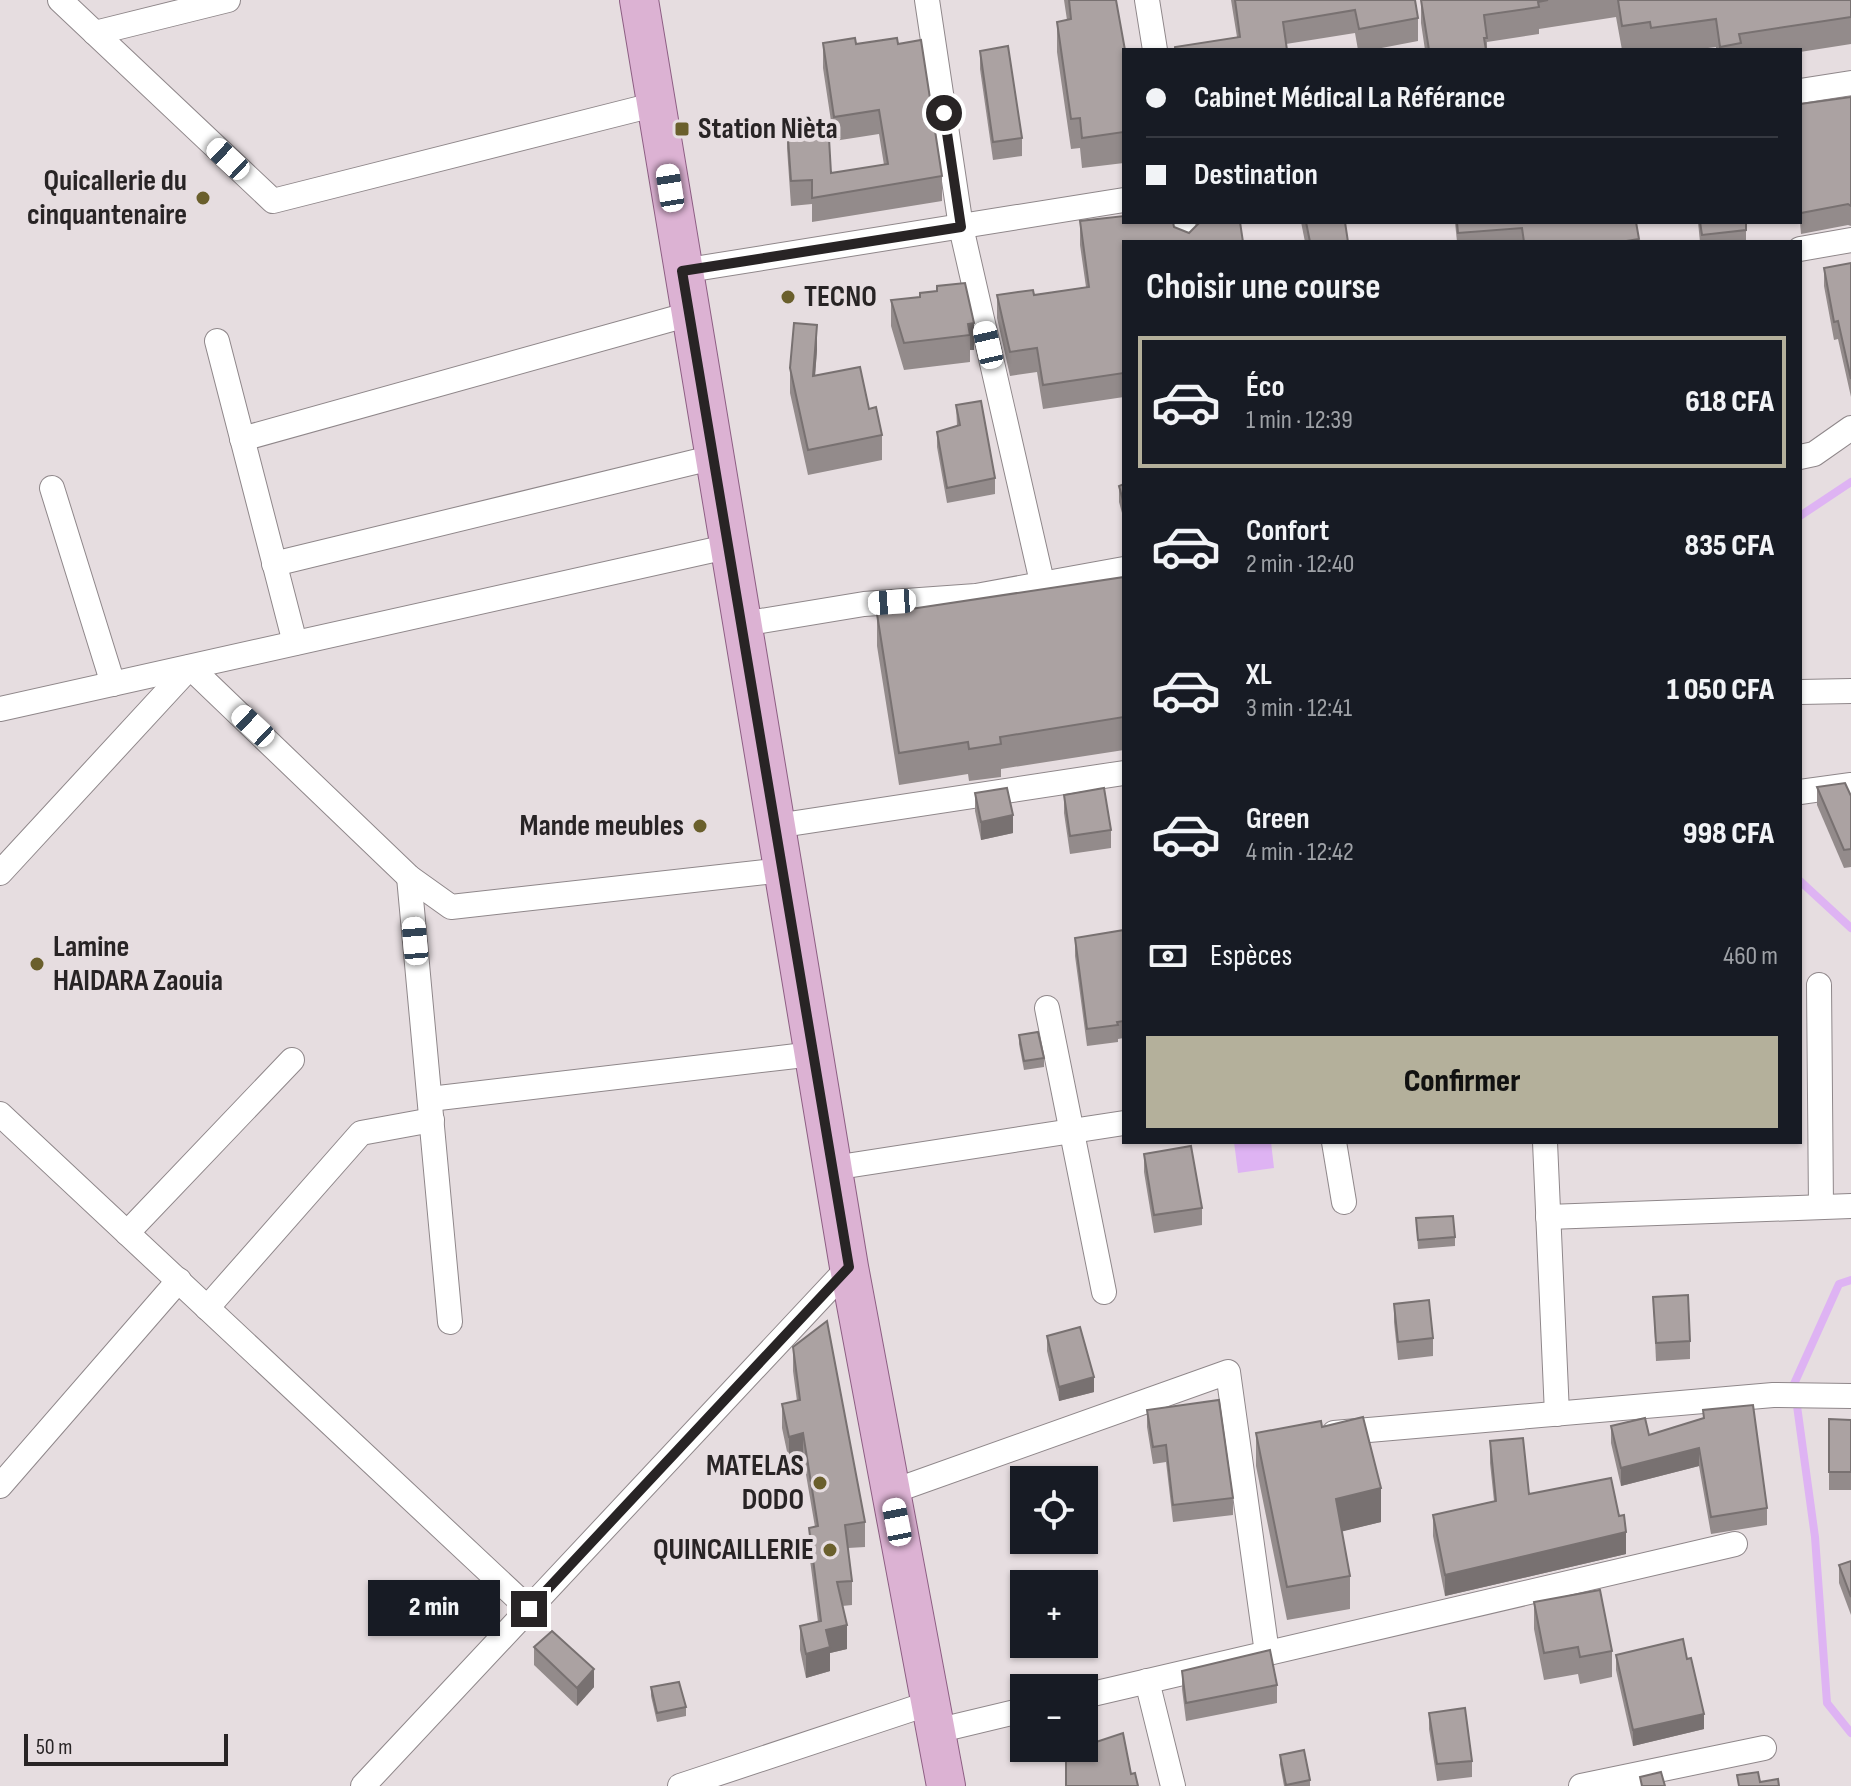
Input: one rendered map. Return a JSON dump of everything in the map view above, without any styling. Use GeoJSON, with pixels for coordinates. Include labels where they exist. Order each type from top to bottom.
{"type":"FeatureCollection","features":[{"type":"Feature","properties":{"kind":"main road"},"geometry":{"type":"LineString","coordinates":[[639,0],[849,1267],[946,1786]]}},
{"type":"Feature","properties":{"kind":"street"},"geometry":{"type":"LineString","coordinates":[[60,0],[273,201],[657,104]]}},
{"type":"Feature","properties":{"kind":"street"},"geometry":{"type":"LineString","coordinates":[[95,33],[228,0]]}},
{"type":"Feature","properties":{"kind":"street"},"geometry":{"type":"LineString","coordinates":[[927,0],[961,227],[1042,582]]}},
{"type":"Feature","properties":{"kind":"street"},"geometry":{"type":"LineString","coordinates":[[1147,0],[1155,48]]}},
{"type":"Feature","properties":{"kind":"street"},"geometry":{"type":"LineString","coordinates":[[1802,91],[1851,83]]}},
{"type":"Feature","properties":{"kind":"street"},"geometry":{"type":"LineString","coordinates":[[682,271],[1122,200]]}},
{"type":"Feature","properties":{"kind":"street"},"geometry":{"type":"LineString","coordinates":[[1802,249],[1851,240]]}},
{"type":"Feature","properties":{"kind":"street"},"geometry":{"type":"LineString","coordinates":[[242,439],[690,314]]}},
{"type":"Feature","properties":{"kind":"street"},"geometry":{"type":"LineString","coordinates":[[217,341],[295,643]]}},
{"type":"Feature","properties":{"kind":"street"},"geometry":{"type":"LineString","coordinates":[[1802,457],[1814,454],[1851,428]]}},
{"type":"Feature","properties":{"kind":"street"},"geometry":{"type":"LineString","coordinates":[[274,564],[715,457]]}},
{"type":"Feature","properties":{"kind":"street"},"geometry":{"type":"LineString","coordinates":[[52,488],[113,684]]}},
{"type":"Feature","properties":{"kind":"street"},"geometry":{"type":"LineString","coordinates":[[0,709],[731,546]]}},
{"type":"Feature","properties":{"kind":"street"},"geometry":{"type":"LineString","coordinates":[[743,624],[864,604],[976,596],[1122,569]]}},
{"type":"Feature","properties":{"kind":"street"},"geometry":{"type":"LineString","coordinates":[[0,873],[190,667]]}},
{"type":"Feature","properties":{"kind":"street"},"geometry":{"type":"LineString","coordinates":[[190,667],[409,877],[451,907],[783,870]]}},
{"type":"Feature","properties":{"kind":"street"},"geometry":{"type":"LineString","coordinates":[[1802,692],[1851,691]]}},
{"type":"Feature","properties":{"kind":"street"},"geometry":{"type":"LineString","coordinates":[[776,826],[1122,773]]}},
{"type":"Feature","properties":{"kind":"street"},"geometry":{"type":"LineString","coordinates":[[1802,792],[1851,785]]}},
{"type":"Feature","properties":{"kind":"street"},"geometry":{"type":"LineString","coordinates":[[409,877],[450,1322]]}},
{"type":"Feature","properties":{"kind":"street"},"geometry":{"type":"LineString","coordinates":[[1819,985],[1821,1207]]}},
{"type":"Feature","properties":{"kind":"street"},"geometry":{"type":"LineString","coordinates":[[1047,1008],[1104,1292]]}},
{"type":"Feature","properties":{"kind":"street"},"geometry":{"type":"LineString","coordinates":[[207,1308],[361,1133],[431,1109],[813,1054]]}},
{"type":"Feature","properties":{"kind":"street"},"geometry":{"type":"LineString","coordinates":[[127,1233],[292,1060]]}},
{"type":"Feature","properties":{"kind":"street"},"geometry":{"type":"LineString","coordinates":[[0,1114],[529,1609]]}},
{"type":"Feature","properties":{"kind":"street"},"geometry":{"type":"LineString","coordinates":[[833,1168],[1122,1123]]}},
{"type":"Feature","properties":{"kind":"street"},"geometry":{"type":"LineString","coordinates":[[1334,1144],[1344,1202]]}},
{"type":"Feature","properties":{"kind":"street"},"geometry":{"type":"LineString","coordinates":[[1545,1144],[1557,1414]]}},
{"type":"Feature","properties":{"kind":"street"},"geometry":{"type":"LineString","coordinates":[[1548,1217],[1851,1206]]}},
{"type":"Feature","properties":{"kind":"street"},"geometry":{"type":"LineString","coordinates":[[363,1786],[849,1267]]}},
{"type":"Feature","properties":{"kind":"street"},"geometry":{"type":"LineString","coordinates":[[0,1486],[179,1280]]}},
{"type":"Feature","properties":{"kind":"street"},"geometry":{"type":"LineString","coordinates":[[891,1492],[1228,1372],[1248,1441],[1267,1653]]}},
{"type":"Feature","properties":{"kind":"street"},"geometry":{"type":"LineString","coordinates":[[1303,1436],[1773,1395],[1851,1396]]}},
{"type":"Feature","properties":{"kind":"street"},"geometry":{"type":"LineString","coordinates":[[1098,1693],[1735,1544]]}},
{"type":"Feature","properties":{"kind":"street"},"geometry":{"type":"LineString","coordinates":[[1147,1681],[1173,1786]]}},
{"type":"Feature","properties":{"kind":"street"},"geometry":{"type":"LineString","coordinates":[[680,1786],[933,1717],[1010,1711]]}},
{"type":"Feature","properties":{"kind":"street"},"geometry":{"type":"LineString","coordinates":[[1581,1786],[1764,1748]]}},
{"type":"Feature","properties":{"kind":"shaded area"},"geometry":{"type":"Polygon","coordinates":[[[1234,1144],[1271,1144],[1274,1168],[1238,1173],[1234,1144]]]}},
{"type":"Feature","properties":{"kind":"building"},"geometry":{"type":"Polygon","coordinates":[[[1069,0],[1116,0],[1125,48],[1122,48],[1122,132],[1082,138],[1080,118],[1071,119],[1057,22],[1071,19],[1069,0]]]}},
{"type":"Feature","properties":{"kind":"building"},"geometry":{"type":"Polygon","coordinates":[[[1235,0],[1415,0],[1418,18],[1359,29],[1355,10],[1283,22],[1287,48],[1175,48],[1240,37],[1235,0]]]}},
{"type":"Feature","properties":{"kind":"building"},"geometry":{"type":"Polygon","coordinates":[[[1421,0],[1548,0],[1538,2],[1539,7],[1484,15],[1486,48],[1429,48],[1421,0]]]}},
{"type":"Feature","properties":{"kind":"building"},"geometry":{"type":"Polygon","coordinates":[[[1618,0],[1851,0],[1851,17],[1739,34],[1741,43],[1720,47],[1716,19],[1651,28],[1650,22],[1622,26],[1618,0]]]}},
{"type":"Feature","properties":{"kind":"building"},"geometry":{"type":"Polygon","coordinates":[[[855,38],[856,44],[897,38],[898,44],[921,40],[942,176],[812,198],[812,180],[791,181],[787,124],[828,121],[831,173],[888,164],[879,110],[834,117],[823,43],[855,38]]]}},
{"type":"Feature","properties":{"kind":"building"},"geometry":{"type":"Polygon","coordinates":[[[1008,46],[1022,138],[993,142],[980,51],[1008,46]]]}},
{"type":"Feature","properties":{"kind":"building"},"geometry":{"type":"Polygon","coordinates":[[[1851,97],[1851,206],[1802,213],[1802,104],[1851,97]]]}},
{"type":"Feature","properties":{"kind":"building"},"geometry":{"type":"Polygon","coordinates":[[[1122,216],[1122,224],[1173,224],[1189,233],[1198,224],[1240,224],[1243,240],[1122,240],[1122,373],[1043,385],[1037,348],[1010,352],[997,295],[1033,290],[1034,295],[1089,287],[1080,221],[1122,216]]]}},
{"type":"Feature","properties":{"kind":"building"},"geometry":{"type":"Polygon","coordinates":[[[1306,224],[1345,224],[1348,240],[1310,240],[1306,224]]]}},
{"type":"Feature","properties":{"kind":"building"},"geometry":{"type":"Polygon","coordinates":[[[1457,224],[1636,224],[1639,239],[1524,240],[1522,228],[1458,233],[1457,224]]]}},
{"type":"Feature","properties":{"kind":"building"},"geometry":{"type":"Polygon","coordinates":[[[1700,224],[1746,224],[1746,230],[1702,235],[1700,224]]]}},
{"type":"Feature","properties":{"kind":"building"},"geometry":{"type":"Polygon","coordinates":[[[1851,263],[1851,379],[1838,321],[1834,322],[1824,268],[1851,263]]]}},
{"type":"Feature","properties":{"kind":"building"},"geometry":{"type":"Polygon","coordinates":[[[965,283],[974,323],[968,324],[970,335],[904,343],[891,300],[920,297],[920,293],[937,291],[937,286],[965,283]]]}},
{"type":"Feature","properties":{"kind":"building"},"geometry":{"type":"Polygon","coordinates":[[[794,323],[817,325],[813,376],[860,367],[869,409],[876,407],[882,435],[808,450],[790,368],[794,323]]]}},
{"type":"Feature","properties":{"kind":"building"},"geometry":{"type":"Polygon","coordinates":[[[981,401],[995,478],[947,488],[937,432],[960,425],[956,405],[981,401]]]}},
{"type":"Feature","properties":{"kind":"building"},"geometry":{"type":"Polygon","coordinates":[[[1122,577],[1122,717],[1000,737],[1001,744],[969,749],[968,742],[899,753],[877,614],[1122,577]]]}},
{"type":"Feature","properties":{"kind":"building"},"geometry":{"type":"Polygon","coordinates":[[[1845,783],[1851,796],[1851,849],[1844,850],[1817,787],[1845,783]]]}},
{"type":"Feature","properties":{"kind":"building"},"geometry":{"type":"Polygon","coordinates":[[[1007,788],[1013,815],[981,822],[975,793],[1007,788]]]}},
{"type":"Feature","properties":{"kind":"building"},"geometry":{"type":"Polygon","coordinates":[[[1104,788],[1111,830],[1070,836],[1064,795],[1104,788]]]}},
{"type":"Feature","properties":{"kind":"building"},"geometry":{"type":"Polygon","coordinates":[[[1122,930],[1122,1021],[1117,1022],[1118,1025],[1087,1029],[1075,938],[1122,930]]]}},
{"type":"Feature","properties":{"kind":"building"},"geometry":{"type":"Polygon","coordinates":[[[1038,1032],[1044,1058],[1024,1061],[1019,1035],[1038,1032]]]}},
{"type":"Feature","properties":{"kind":"building"},"geometry":{"type":"Polygon","coordinates":[[[1191,1146],[1202,1208],[1154,1215],[1144,1154],[1191,1146]]]}},
{"type":"Feature","properties":{"kind":"building"},"geometry":{"type":"Polygon","coordinates":[[[1453,1216],[1455,1237],[1418,1240],[1416,1218],[1453,1216]]]}},
{"type":"Feature","properties":{"kind":"building"},"geometry":{"type":"Polygon","coordinates":[[[1688,1295],[1690,1341],[1656,1343],[1653,1297],[1688,1295]]]}},
{"type":"Feature","properties":{"kind":"building"},"geometry":{"type":"Polygon","coordinates":[[[1429,1300],[1433,1338],[1398,1342],[1394,1304],[1429,1300]]]}},
{"type":"Feature","properties":{"kind":"building"},"geometry":{"type":"Polygon","coordinates":[[[827,1321],[865,1522],[845,1525],[852,1581],[837,1582],[847,1625],[826,1630],[830,1647],[806,1654],[800,1626],[821,1621],[809,1528],[818,1526],[803,1433],[789,1437],[782,1404],[800,1400],[793,1347],[827,1321]]]}},
{"type":"Feature","properties":{"kind":"building"},"geometry":{"type":"Polygon","coordinates":[[[1080,1327],[1094,1377],[1059,1387],[1047,1336],[1080,1327]]]}},
{"type":"Feature","properties":{"kind":"building"},"geometry":{"type":"Polygon","coordinates":[[[1219,1400],[1233,1498],[1173,1505],[1166,1445],[1153,1447],[1147,1410],[1219,1400]]]}},
{"type":"Feature","properties":{"kind":"building"},"geometry":{"type":"Polygon","coordinates":[[[1753,1405],[1767,1508],[1711,1517],[1699,1448],[1621,1468],[1611,1426],[1645,1418],[1649,1435],[1704,1418],[1703,1410],[1753,1405]]]}},
{"type":"Feature","properties":{"kind":"building"},"geometry":{"type":"Polygon","coordinates":[[[1363,1417],[1381,1488],[1336,1499],[1350,1576],[1287,1587],[1256,1433],[1321,1421],[1322,1427],[1363,1417]]]}},
{"type":"Feature","properties":{"kind":"building"},"geometry":{"type":"Polygon","coordinates":[[[1829,1419],[1851,1420],[1851,1472],[1829,1472],[1829,1419]]]}},
{"type":"Feature","properties":{"kind":"building"},"geometry":{"type":"Polygon","coordinates":[[[1523,1438],[1529,1494],[1611,1478],[1619,1516],[1624,1515],[1626,1532],[1445,1575],[1433,1515],[1496,1501],[1490,1441],[1523,1438]]]}},
{"type":"Feature","properties":{"kind":"building"},"geometry":{"type":"Polygon","coordinates":[[[1851,1561],[1851,1597],[1839,1565],[1851,1561]]]}},
{"type":"Feature","properties":{"kind":"building"},"geometry":{"type":"Polygon","coordinates":[[[1600,1590],[1612,1651],[1580,1657],[1578,1647],[1544,1653],[1534,1602],[1600,1590]]]}},
{"type":"Feature","properties":{"kind":"building"},"geometry":{"type":"Polygon","coordinates":[[[552,1631],[594,1669],[577,1688],[534,1647],[552,1631]]]}},
{"type":"Feature","properties":{"kind":"building"},"geometry":{"type":"Polygon","coordinates":[[[1683,1639],[1687,1659],[1691,1658],[1704,1714],[1633,1730],[1616,1655],[1683,1639]]]}},
{"type":"Feature","properties":{"kind":"building"},"geometry":{"type":"Polygon","coordinates":[[[1270,1650],[1277,1685],[1186,1703],[1182,1671],[1270,1650]]]}},
{"type":"Feature","properties":{"kind":"building"},"geometry":{"type":"Polygon","coordinates":[[[679,1682],[686,1707],[657,1713],[651,1687],[679,1682]]]}},
{"type":"Feature","properties":{"kind":"building"},"geometry":{"type":"Polygon","coordinates":[[[1465,1708],[1472,1761],[1437,1764],[1429,1713],[1465,1708]]]}},
{"type":"Feature","properties":{"kind":"building"},"geometry":{"type":"Polygon","coordinates":[[[1123,1733],[1131,1774],[1135,1773],[1138,1786],[1066,1786],[1066,1762],[1098,1762],[1098,1741],[1123,1733]]]}},
{"type":"Feature","properties":{"kind":"building"},"geometry":{"type":"Polygon","coordinates":[[[1304,1750],[1310,1780],[1286,1785],[1280,1755],[1304,1750]]]}},
{"type":"Feature","properties":{"kind":"building"},"geometry":{"type":"Polygon","coordinates":[[[1661,1772],[1665,1786],[1642,1786],[1640,1777],[1661,1772]]]}},
{"type":"Feature","properties":{"kind":"building"},"geometry":{"type":"Polygon","coordinates":[[[1758,1772],[1760,1782],[1778,1779],[1779,1786],[1739,1786],[1737,1775],[1758,1772]]]}},
{"type":"Feature","properties":{"kind":"waterway"},"geometry":{"type":"LineString","coordinates":[[1802,515],[1851,482]]}},
{"type":"Feature","properties":{"kind":"waterway"},"geometry":{"type":"LineString","coordinates":[[1802,883],[1851,928]]}},
{"type":"Feature","properties":{"kind":"waterway"},"geometry":{"type":"LineString","coordinates":[[1851,1280],[1839,1284],[1794,1384],[1815,1537],[1827,1703],[1851,1733]]}},
{"type":"Feature","properties":{"kind":"place","name":"Station Nièta"},"geometry":{"type":"Point","coordinates":[682,129]}},
{"type":"Feature","properties":{"kind":"place","name":"Quicallerie du cinquantenaire"},"geometry":{"type":"Point","coordinates":[203,198]}},
{"type":"Feature","properties":{"kind":"place","name":"TECNO"},"geometry":{"type":"Point","coordinates":[788,297]}},
{"type":"Feature","properties":{"kind":"place","name":"Mande meubles"},"geometry":{"type":"Point","coordinates":[700,826]}},
{"type":"Feature","properties":{"kind":"place","name":"Lamine HAIDARA Zaouia"},"geometry":{"type":"Point","coordinates":[37,964]}},
{"type":"Feature","properties":{"kind":"place","name":"MATELAS DODO"},"geometry":{"type":"Point","coordinates":[820,1483]}},
{"type":"Feature","properties":{"kind":"place","name":"QUINCAILLERIE"},"geometry":{"type":"Point","coordinates":[830,1550]}},
{"type":"Feature","properties":{"kind":"route"},"geometry":{"type":"LineString","coordinates":[[529,1609],[849,1267],[731,546],[682,271],[961,227],[944,113]]}}]}
